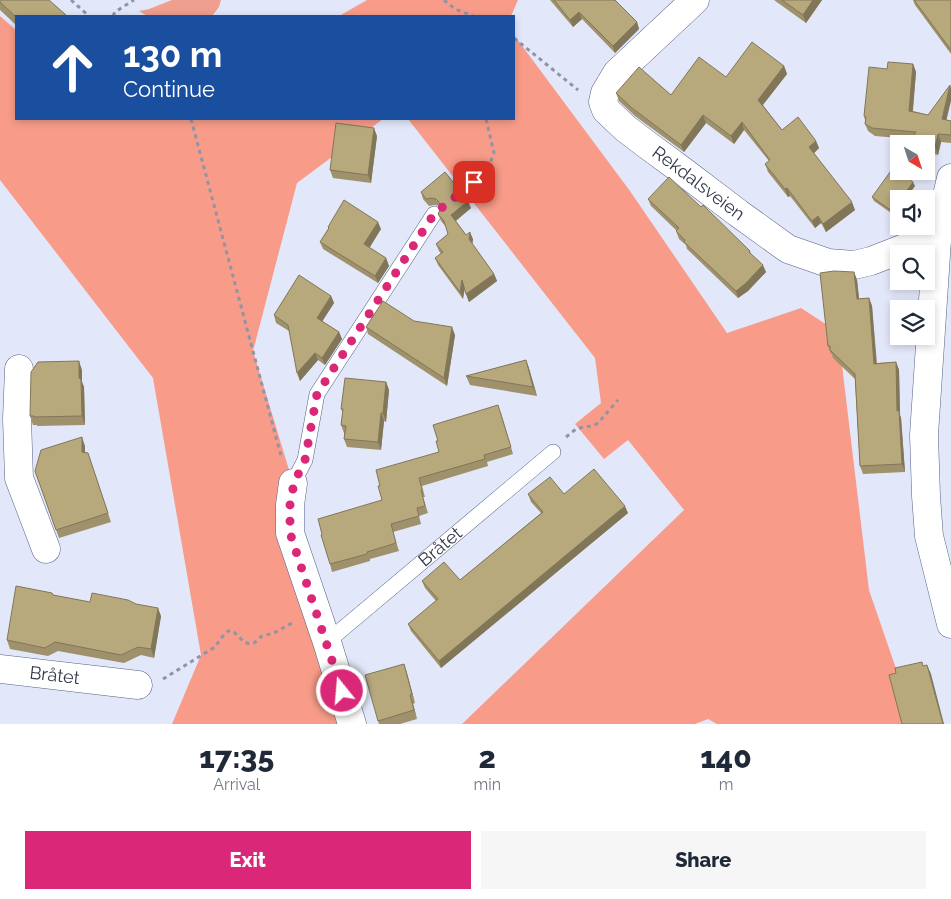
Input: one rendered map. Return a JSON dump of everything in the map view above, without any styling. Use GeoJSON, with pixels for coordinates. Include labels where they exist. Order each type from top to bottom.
{"type":"FeatureCollection","features":[{"type":"Feature","properties":{"kind":"street"},"geometry":{"type":"LineString","coordinates":[[604,93],[617,73],[695,0]]}},
{"type":"Feature","properties":{"kind":"street","name":"Rekdalsveien"},"geometry":{"type":"LineString","coordinates":[[604,93],[603,102],[606,110],[625,128],[788,249],[828,263],[854,265],[871,261],[907,247],[937,240]]}},
{"type":"Feature","properties":{"kind":"street"},"geometry":{"type":"LineString","coordinates":[[951,178],[937,240],[924,435],[929,536],[946,592],[951,624]]}},
{"type":"Feature","properties":{"kind":"street"},"geometry":{"type":"LineString","coordinates":[[19,369],[10,480],[46,549]]}},
{"type":"Feature","properties":{"kind":"street"},"geometry":{"type":"LineString","coordinates":[[294,483],[290,505],[290,533],[327,642],[352,724]]}},
{"type":"Feature","properties":{"kind":"street","name":"Bråtet"},"geometry":{"type":"LineString","coordinates":[[0,669],[138,685]]}},
{"type":"Feature","properties":{"kind":"lane"},"geometry":{"type":"LineString","coordinates":[[294,483],[305,460],[317,394],[434,214]]}},
{"type":"Feature","properties":{"kind":"lane","name":"Bråtet"},"geometry":{"type":"LineString","coordinates":[[327,642],[553,452]]}},
{"type":"Feature","properties":{"kind":"path"},"geometry":{"type":"LineString","coordinates":[[71,0],[88,15]]}},
{"type":"Feature","properties":{"kind":"path"},"geometry":{"type":"LineString","coordinates":[[114,15],[115,12],[134,0]]}},
{"type":"Feature","properties":{"kind":"path"},"geometry":{"type":"LineString","coordinates":[[444,0],[455,9],[470,15]]}},
{"type":"Feature","properties":{"kind":"path"},"geometry":{"type":"LineString","coordinates":[[515,39],[582,94],[604,93]]}},
{"type":"Feature","properties":{"kind":"path"},"geometry":{"type":"LineString","coordinates":[[191,120],[284,466],[294,483]]}},
{"type":"Feature","properties":{"kind":"path"},"geometry":{"type":"LineString","coordinates":[[434,214],[486,173],[494,154],[486,120]]}},
{"type":"Feature","properties":{"kind":"path"},"geometry":{"type":"LineString","coordinates":[[553,452],[568,434],[576,428],[593,426],[598,423],[618,400]]}},
{"type":"Feature","properties":{"kind":"path"},"geometry":{"type":"LineString","coordinates":[[138,685],[155,683],[173,674],[179,668],[215,647],[222,636],[228,631],[233,630],[244,642],[250,644],[262,636],[274,633],[292,623],[295,618]]}},
{"type":"Feature","properties":{"kind":"shaded area"},"geometry":{"type":"Polygon","coordinates":[[[172,0],[221,0],[219,7],[213,15],[145,15],[139,11],[172,0]]]}},
{"type":"Feature","properties":{"kind":"shaded area"},"geometry":{"type":"Polygon","coordinates":[[[367,0],[518,0],[511,15],[341,15],[367,0]]]}},
{"type":"Feature","properties":{"kind":"shaded area"},"geometry":{"type":"Polygon","coordinates":[[[0,16],[15,29],[15,120],[382,120],[297,183],[253,351],[293,483],[290,533],[351,724],[172,724],[201,655],[153,378],[0,180],[0,16]]]}},
{"type":"Feature","properties":{"kind":"shaded area"},"geometry":{"type":"Polygon","coordinates":[[[515,36],[630,191],[727,333],[801,308],[838,332],[869,590],[915,724],[717,724],[708,719],[695,724],[462,724],[684,510],[628,440],[604,459],[575,424],[601,403],[595,358],[409,120],[515,120],[515,36]]]}},
{"type":"Feature","properties":{"kind":"building"},"geometry":{"type":"Polygon","coordinates":[[[0,0],[49,0],[66,15],[15,16],[0,0]]]}},
{"type":"Feature","properties":{"kind":"building"},"geometry":{"type":"Polygon","coordinates":[[[554,0],[615,0],[637,22],[613,46],[579,12],[570,20],[554,0]]]}},
{"type":"Feature","properties":{"kind":"building"},"geometry":{"type":"Polygon","coordinates":[[[782,0],[813,0],[803,15],[782,0]]]}},
{"type":"Feature","properties":{"kind":"building"},"geometry":{"type":"Polygon","coordinates":[[[914,0],[951,0],[951,50],[914,0]]]}},
{"type":"Feature","properties":{"kind":"building"},"geometry":{"type":"Polygon","coordinates":[[[752,42],[784,66],[758,100],[782,130],[798,117],[816,141],[809,147],[852,202],[823,224],[818,216],[812,221],[787,188],[785,189],[765,164],[770,160],[742,122],[731,136],[703,115],[681,145],[632,108],[616,93],[639,67],[671,95],[699,57],[726,77],[752,42]]]}},
{"type":"Feature","properties":{"kind":"building"},"geometry":{"type":"Polygon","coordinates":[[[888,62],[913,64],[909,111],[928,115],[950,85],[942,119],[951,121],[951,135],[938,134],[935,147],[935,135],[914,135],[916,132],[872,128],[865,124],[866,117],[864,116],[869,67],[887,69],[888,62]]]}},
{"type":"Feature","properties":{"kind":"building"},"geometry":{"type":"Polygon","coordinates":[[[336,123],[374,128],[368,175],[330,170],[336,123]]]}},
{"type":"Feature","properties":{"kind":"building"},"geometry":{"type":"Polygon","coordinates":[[[445,172],[468,201],[451,215],[466,235],[470,232],[469,239],[494,274],[466,294],[462,280],[460,292],[435,258],[443,252],[436,244],[448,234],[444,221],[438,214],[441,208],[439,202],[432,198],[426,199],[421,192],[445,172]]]}},
{"type":"Feature","properties":{"kind":"building"},"geometry":{"type":"Polygon","coordinates":[[[890,172],[890,180],[910,180],[913,182],[907,190],[890,190],[890,210],[872,197],[890,172]]]}},
{"type":"Feature","properties":{"kind":"building"},"geometry":{"type":"Polygon","coordinates":[[[669,177],[701,207],[703,205],[763,265],[736,291],[684,242],[685,240],[676,231],[679,228],[648,199],[669,177]]]}},
{"type":"Feature","properties":{"kind":"building"},"geometry":{"type":"Polygon","coordinates":[[[344,200],[378,222],[364,244],[386,258],[375,276],[320,242],[344,200]]]}},
{"type":"Feature","properties":{"kind":"building"},"geometry":{"type":"Polygon","coordinates":[[[834,271],[854,272],[857,299],[869,298],[874,364],[896,362],[897,411],[899,410],[902,464],[860,466],[855,374],[828,346],[820,273],[834,271]]]}},
{"type":"Feature","properties":{"kind":"building"},"geometry":{"type":"Polygon","coordinates":[[[299,275],[331,296],[317,318],[339,332],[322,358],[315,353],[297,373],[288,325],[274,315],[299,275]]]}},
{"type":"Feature","properties":{"kind":"building"},"geometry":{"type":"Polygon","coordinates":[[[383,301],[414,321],[452,327],[444,378],[366,327],[383,301]]]}},
{"type":"Feature","properties":{"kind":"building"},"geometry":{"type":"Polygon","coordinates":[[[526,360],[533,387],[466,376],[526,360]]]}},
{"type":"Feature","properties":{"kind":"building"},"geometry":{"type":"Polygon","coordinates":[[[79,361],[82,416],[30,416],[31,372],[38,362],[79,361]]]}},
{"type":"Feature","properties":{"kind":"building"},"geometry":{"type":"Polygon","coordinates":[[[345,378],[386,382],[378,442],[344,439],[346,426],[341,425],[343,409],[341,409],[345,378]]]}},
{"type":"Feature","properties":{"kind":"building"},"geometry":{"type":"Polygon","coordinates":[[[498,405],[511,447],[484,455],[485,459],[419,478],[425,506],[417,508],[419,516],[391,524],[396,543],[367,552],[367,554],[330,564],[318,519],[382,500],[376,470],[439,452],[433,425],[498,405]]]}},
{"type":"Feature","properties":{"kind":"building"},"geometry":{"type":"Polygon","coordinates":[[[82,437],[82,452],[88,453],[108,513],[56,530],[35,471],[41,450],[82,437]]]}},
{"type":"Feature","properties":{"kind":"building"},"geometry":{"type":"Polygon","coordinates":[[[594,469],[625,506],[439,661],[408,624],[438,599],[422,581],[444,562],[460,580],[543,512],[528,494],[550,477],[564,494],[594,469]]]}},
{"type":"Feature","properties":{"kind":"building"},"geometry":{"type":"Polygon","coordinates":[[[16,586],[90,602],[92,593],[158,608],[151,649],[138,647],[121,655],[55,642],[45,648],[7,640],[16,586]]]}},
{"type":"Feature","properties":{"kind":"building"},"geometry":{"type":"Polygon","coordinates":[[[922,662],[923,666],[927,665],[943,724],[902,724],[889,675],[896,673],[895,668],[922,662]]]}},
{"type":"Feature","properties":{"kind":"building"},"geometry":{"type":"Polygon","coordinates":[[[404,664],[414,710],[378,721],[365,675],[404,664]]]}},
{"type":"Feature","properties":{"kind":"route"},"geometry":{"type":"LineString","coordinates":[[342,691],[290,533],[290,505],[294,483],[305,460],[317,394],[434,214],[474,182]]}}]}
